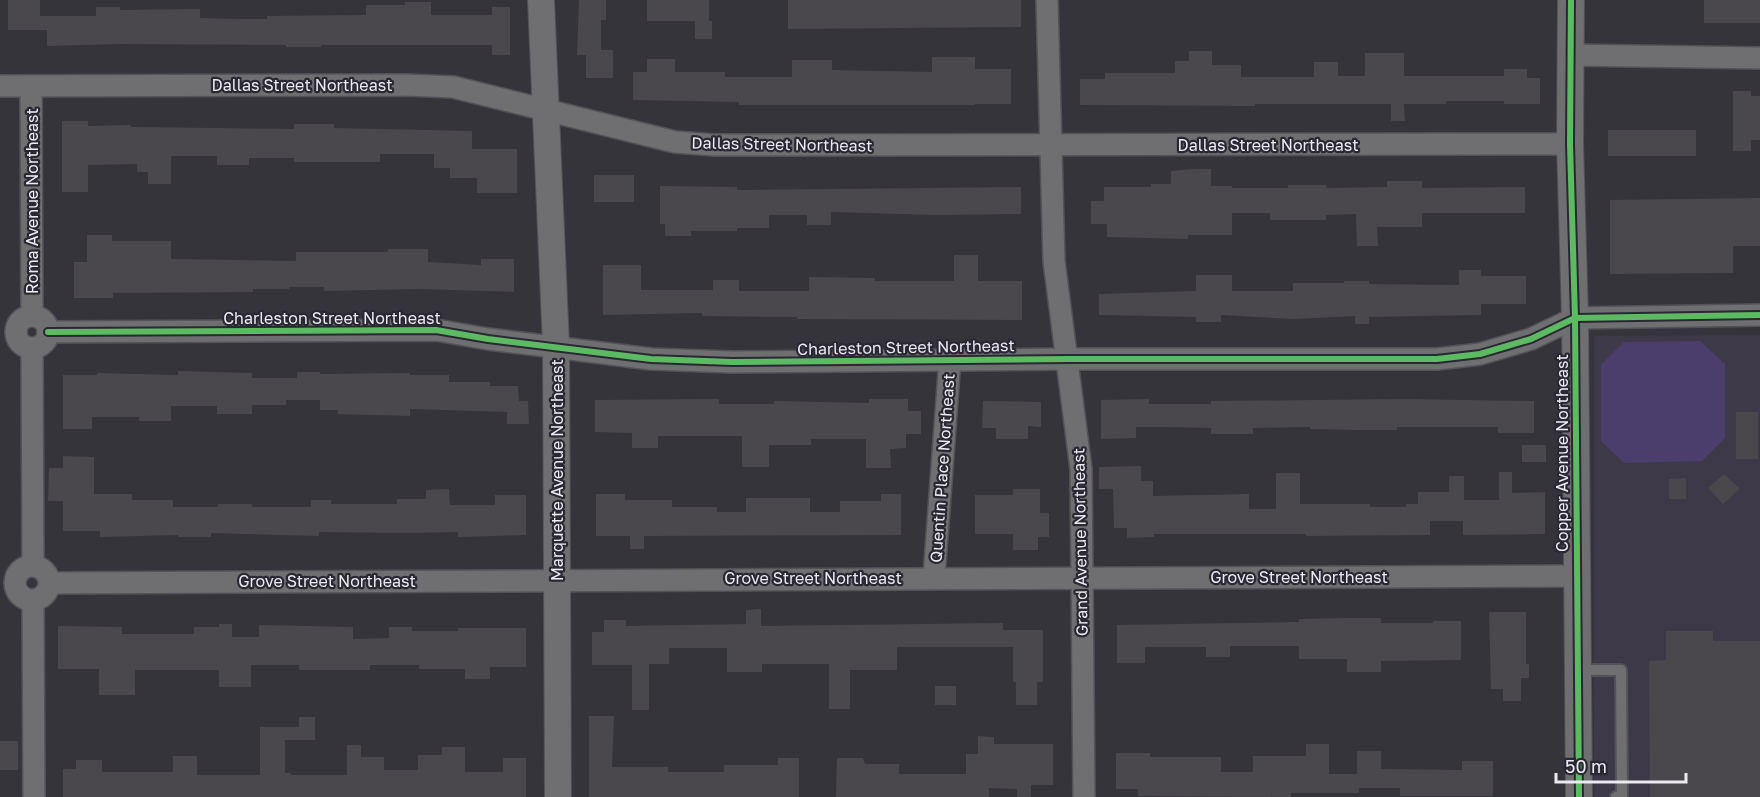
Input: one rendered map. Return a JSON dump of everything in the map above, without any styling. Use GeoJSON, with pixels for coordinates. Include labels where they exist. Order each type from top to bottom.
{"type":"FeatureCollection","features":[{"type":"Feature","properties":{"kind":"street","name":"Marquette Avenue Northeast"},"geometry":{"type":"LineString","coordinates":[[542,0],[556,346],[558,797]]}},
{"type":"Feature","properties":{"kind":"street","name":"Grand Avenue Northeast"},"geometry":{"type":"LineString","coordinates":[[1047,0],[1054,261],[1081,469],[1084,797]]}},
{"type":"Feature","properties":{"kind":"street","name":"Copper Avenue Northeast"},"geometry":{"type":"LineString","coordinates":[[1571,0],[1570,144],[1575,318],[1579,797]]}},
{"type":"Feature","properties":{"kind":"street"},"geometry":{"type":"LineString","coordinates":[[1571,55],[1760,58]]}},
{"type":"Feature","properties":{"kind":"street","name":"Dallas Street Northeast"},"geometry":{"type":"LineString","coordinates":[[0,86],[406,85],[453,87],[675,142],[714,145],[1570,144]]}},
{"type":"Feature","properties":{"kind":"street","name":"Roma Avenue Northeast"},"geometry":{"type":"LineString","coordinates":[[31,86],[32,316]]}},
{"type":"Feature","properties":{"kind":"street","name":"Charleston Street Northeast"},"geometry":{"type":"LineString","coordinates":[[48,332],[436,330],[488,339],[651,359],[732,362],[950,359],[1437,359],[1480,354],[1531,339],[1575,318],[1760,315]]}},
{"type":"Feature","properties":{"kind":"street"},"geometry":{"type":"LineString","coordinates":[[32,316],[41,319],[48,332],[45,341],[32,348],[23,345],[8,332],[22,320],[32,316]]}},
{"type":"Feature","properties":{"kind":"street"},"geometry":{"type":"LineString","coordinates":[[32,348],[33,565]]}},
{"type":"Feature","properties":{"kind":"street","name":"Quentin Place Northeast"},"geometry":{"type":"LineString","coordinates":[[934,577],[950,359]]}},
{"type":"Feature","properties":{"kind":"street"},"geometry":{"type":"LineString","coordinates":[[33,565],[47,573],[50,583],[47,593],[33,600],[22,597],[16,588],[8,583],[22,568],[33,565]]}},
{"type":"Feature","properties":{"kind":"street","name":"Grove Street Northeast"},"geometry":{"type":"LineString","coordinates":[[50,583],[934,577],[1083,579],[1577,576]]}},
{"type":"Feature","properties":{"kind":"street"},"geometry":{"type":"LineString","coordinates":[[33,600],[34,797]]}},
{"type":"Feature","properties":{"kind":"lane"},"geometry":{"type":"LineString","coordinates":[[1578,669],[1621,670],[1622,796],[1616,797]]}},
{"type":"Feature","properties":{"kind":"shaded area"},"geometry":{"type":"Polygon","coordinates":[[[1760,335],[1760,797],[1594,797],[1594,336],[1760,335]]]}},
{"type":"Feature","properties":{"kind":"shaded area"},"geometry":{"type":"Polygon","coordinates":[[[1700,341],[1725,364],[1725,438],[1702,461],[1624,463],[1601,441],[1601,365],[1624,342],[1700,341]]]}},
{"type":"Feature","properties":{"kind":"building"},"geometry":{"type":"Polygon","coordinates":[[[8,0],[40,0],[40,16],[96,16],[96,7],[120,7],[120,10],[200,9],[200,18],[239,19],[267,19],[267,16],[366,15],[366,5],[405,5],[405,2],[431,2],[431,15],[492,15],[492,7],[510,7],[510,55],[492,55],[492,45],[286,47],[286,45],[120,44],[47,46],[47,30],[8,30],[8,0]]]}},
{"type":"Feature","properties":{"kind":"building"},"geometry":{"type":"Polygon","coordinates":[[[579,0],[606,0],[606,20],[601,20],[601,50],[613,50],[613,78],[586,78],[586,55],[577,55],[579,0]]]}},
{"type":"Feature","properties":{"kind":"building"},"geometry":{"type":"Polygon","coordinates":[[[647,0],[709,0],[712,39],[695,39],[695,21],[647,21],[647,0]]]}},
{"type":"Feature","properties":{"kind":"building"},"geometry":{"type":"Polygon","coordinates":[[[788,0],[1021,0],[1021,27],[788,29],[788,0]]]}},
{"type":"Feature","properties":{"kind":"building"},"geometry":{"type":"Polygon","coordinates":[[[1704,0],[1760,0],[1760,23],[1704,23],[1704,0]]]}},
{"type":"Feature","properties":{"kind":"building"},"geometry":{"type":"Polygon","coordinates":[[[1189,51],[1212,51],[1212,65],[1241,65],[1241,77],[1314,77],[1314,62],[1338,62],[1338,76],[1365,76],[1365,53],[1404,53],[1404,76],[1504,76],[1504,69],[1527,69],[1527,78],[1540,78],[1540,104],[1504,104],[1504,101],[1446,101],[1446,104],[1404,104],[1405,121],[1391,121],[1391,104],[1080,105],[1080,79],[1105,79],[1105,73],[1175,73],[1175,61],[1189,61],[1189,51]]]}},
{"type":"Feature","properties":{"kind":"building"},"geometry":{"type":"Polygon","coordinates":[[[932,57],[975,57],[975,69],[1011,69],[1011,104],[739,105],[739,102],[633,100],[633,72],[647,72],[647,59],[675,59],[675,72],[725,72],[725,77],[792,77],[792,60],[832,60],[832,70],[932,72],[932,57]]]}},
{"type":"Feature","properties":{"kind":"building"},"geometry":{"type":"Polygon","coordinates":[[[1733,91],[1751,91],[1751,96],[1760,96],[1760,140],[1751,140],[1751,151],[1733,151],[1733,91]]]}},
{"type":"Feature","properties":{"kind":"building"},"geometry":{"type":"Polygon","coordinates":[[[62,121],[88,121],[88,126],[294,129],[294,124],[334,124],[334,128],[472,131],[472,149],[517,149],[517,193],[477,193],[477,178],[450,178],[450,168],[434,168],[434,154],[380,154],[380,162],[294,162],[294,158],[249,158],[249,165],[217,165],[217,156],[171,156],[171,184],[148,184],[148,172],[137,172],[137,164],[88,165],[88,192],[62,192],[62,121]]]}},
{"type":"Feature","properties":{"kind":"building"},"geometry":{"type":"Polygon","coordinates":[[[1608,130],[1696,130],[1696,156],[1608,156],[1608,130]]]}},
{"type":"Feature","properties":{"kind":"building"},"geometry":{"type":"Polygon","coordinates":[[[1211,169],[1211,186],[1232,186],[1232,188],[1288,188],[1288,185],[1326,185],[1326,188],[1387,187],[1387,181],[1422,181],[1422,188],[1525,187],[1525,213],[1422,213],[1422,227],[1377,227],[1378,246],[1357,246],[1356,214],[1326,215],[1326,220],[1270,220],[1270,213],[1232,213],[1232,235],[1188,235],[1188,239],[1107,237],[1107,224],[1091,224],[1091,201],[1104,201],[1104,187],[1151,187],[1151,184],[1171,184],[1171,171],[1211,169]]]}},
{"type":"Feature","properties":{"kind":"building"},"geometry":{"type":"Polygon","coordinates":[[[594,175],[634,175],[634,202],[594,202],[594,175]]]}},
{"type":"Feature","properties":{"kind":"building"},"geometry":{"type":"Polygon","coordinates":[[[660,186],[737,187],[737,190],[1021,187],[1021,214],[936,215],[831,212],[831,225],[807,225],[807,215],[769,215],[769,228],[691,231],[691,236],[665,236],[665,224],[660,224],[660,186]]]}},
{"type":"Feature","properties":{"kind":"building"},"geometry":{"type":"Polygon","coordinates":[[[1760,198],[1760,246],[1733,246],[1733,273],[1610,274],[1610,200],[1760,198]]]}},
{"type":"Feature","properties":{"kind":"building"},"geometry":{"type":"Polygon","coordinates":[[[87,235],[112,235],[112,241],[171,241],[171,259],[296,261],[296,252],[388,252],[388,249],[428,249],[428,262],[481,265],[481,259],[514,259],[514,292],[420,289],[324,291],[324,287],[289,287],[289,289],[253,289],[253,292],[113,293],[113,298],[74,298],[74,262],[87,262],[87,235]]]}},
{"type":"Feature","properties":{"kind":"building"},"geometry":{"type":"Polygon","coordinates":[[[954,255],[978,255],[978,281],[1022,281],[1022,320],[797,319],[797,317],[702,316],[702,313],[603,315],[603,265],[641,265],[641,290],[713,290],[713,280],[739,280],[739,291],[809,291],[809,277],[875,278],[875,281],[954,281],[954,255]]]}},
{"type":"Feature","properties":{"kind":"building"},"geometry":{"type":"Polygon","coordinates":[[[1459,270],[1481,270],[1481,276],[1526,276],[1526,304],[1481,304],[1481,315],[1369,317],[1369,324],[1355,324],[1355,316],[1293,319],[1221,315],[1221,322],[1196,322],[1196,317],[1099,315],[1099,294],[1196,291],[1196,275],[1232,275],[1232,291],[1293,291],[1293,283],[1344,283],[1344,281],[1369,281],[1369,284],[1459,285],[1459,270]]]}},
{"type":"Feature","properties":{"kind":"building"},"geometry":{"type":"Polygon","coordinates":[[[178,371],[252,373],[252,378],[297,378],[297,372],[449,375],[449,382],[490,382],[490,386],[518,386],[519,401],[528,401],[529,424],[507,424],[507,412],[410,409],[410,416],[338,414],[338,410],[320,410],[320,400],[286,400],[286,405],[252,405],[252,414],[217,414],[217,406],[171,406],[171,421],[139,421],[139,417],[92,417],[92,429],[63,429],[63,375],[97,375],[97,373],[178,375],[178,371]]]}},
{"type":"Feature","properties":{"kind":"building"},"geometry":{"type":"Polygon","coordinates":[[[719,399],[719,404],[774,404],[774,401],[869,403],[869,399],[908,399],[908,411],[921,411],[921,434],[906,434],[906,448],[890,449],[891,468],[866,468],[866,439],[811,439],[811,445],[769,445],[769,467],[742,467],[742,436],[658,436],[658,448],[632,448],[632,433],[595,432],[595,400],[719,399]]]}},
{"type":"Feature","properties":{"kind":"building"},"geometry":{"type":"Polygon","coordinates":[[[1149,399],[1149,404],[1404,399],[1534,401],[1534,433],[1498,433],[1498,427],[1397,427],[1397,430],[1359,430],[1310,429],[1310,427],[1253,428],[1253,434],[1211,434],[1211,428],[1136,427],[1136,438],[1101,439],[1101,400],[1149,399]]]}},
{"type":"Feature","properties":{"kind":"building"},"geometry":{"type":"Polygon","coordinates":[[[983,401],[1041,402],[1041,427],[1028,426],[1028,439],[996,439],[996,428],[982,428],[983,401]]]}},
{"type":"Feature","properties":{"kind":"building"},"geometry":{"type":"Polygon","coordinates":[[[1736,412],[1758,412],[1758,459],[1736,459],[1736,412]]]}},
{"type":"Feature","properties":{"kind":"building"},"geometry":{"type":"Polygon","coordinates":[[[1522,445],[1546,445],[1546,462],[1522,462],[1522,445]]]}},
{"type":"Feature","properties":{"kind":"building"},"geometry":{"type":"Polygon","coordinates":[[[63,456],[94,457],[94,494],[132,494],[132,500],[173,500],[173,507],[252,504],[252,507],[311,507],[311,500],[331,500],[331,504],[397,504],[397,499],[426,499],[426,490],[449,489],[450,505],[495,505],[495,495],[526,495],[526,535],[458,537],[458,532],[319,532],[319,536],[211,533],[211,537],[178,537],[178,535],[100,537],[100,531],[63,531],[63,501],[48,501],[49,468],[63,468],[63,456]]]}},
{"type":"Feature","properties":{"kind":"building"},"geometry":{"type":"Polygon","coordinates":[[[1141,466],[1141,481],[1153,481],[1153,496],[1249,494],[1249,509],[1276,509],[1276,473],[1300,473],[1300,504],[1370,504],[1370,507],[1406,507],[1406,504],[1418,504],[1418,492],[1449,492],[1449,476],[1464,476],[1464,500],[1499,500],[1499,472],[1512,472],[1512,493],[1545,492],[1545,534],[1463,535],[1463,521],[1430,521],[1430,535],[1154,534],[1154,537],[1127,538],[1127,528],[1114,528],[1113,489],[1099,489],[1099,467],[1141,466]]]}},
{"type":"Feature","properties":{"kind":"building"},"geometry":{"type":"Polygon","coordinates":[[[1724,474],[1740,489],[1723,504],[1708,488],[1724,474]]]}},
{"type":"Feature","properties":{"kind":"building"},"geometry":{"type":"Polygon","coordinates":[[[1686,478],[1686,499],[1669,499],[1669,479],[1686,478]]]}},
{"type":"Feature","properties":{"kind":"building"},"geometry":{"type":"Polygon","coordinates":[[[1013,489],[1040,489],[1040,513],[1049,513],[1049,537],[1038,537],[1038,550],[1013,550],[1013,534],[975,534],[975,495],[1013,495],[1013,489]]]}},
{"type":"Feature","properties":{"kind":"building"},"geometry":{"type":"Polygon","coordinates":[[[596,494],[625,494],[625,500],[672,500],[672,507],[717,507],[717,512],[746,512],[746,498],[810,498],[810,512],[840,512],[840,501],[881,501],[881,494],[901,494],[901,535],[644,536],[644,549],[630,549],[630,536],[596,536],[596,494]]]}},
{"type":"Feature","properties":{"kind":"building"},"geometry":{"type":"Polygon","coordinates":[[[761,609],[761,626],[1003,623],[1003,630],[1043,630],[1043,682],[1037,682],[1037,705],[1016,705],[1016,682],[1013,682],[1013,647],[897,647],[897,670],[850,670],[850,709],[829,709],[829,664],[762,664],[762,672],[727,672],[727,648],[669,648],[669,664],[649,664],[649,710],[632,710],[632,665],[592,665],[592,632],[604,632],[604,620],[626,620],[626,626],[746,624],[746,610],[761,609]]]}},
{"type":"Feature","properties":{"kind":"building"},"geometry":{"type":"Polygon","coordinates":[[[1489,612],[1526,612],[1526,664],[1529,664],[1529,678],[1521,678],[1521,701],[1503,701],[1503,689],[1491,689],[1489,612]]]}},
{"type":"Feature","properties":{"kind":"building"},"geometry":{"type":"Polygon","coordinates":[[[1381,618],[1381,623],[1461,621],[1461,660],[1381,661],[1381,672],[1347,672],[1347,659],[1299,659],[1299,646],[1230,646],[1230,657],[1206,657],[1206,647],[1145,647],[1145,663],[1117,663],[1117,625],[1299,622],[1299,619],[1381,618]]]}},
{"type":"Feature","properties":{"kind":"building"},"geometry":{"type":"Polygon","coordinates":[[[219,624],[232,624],[232,637],[259,637],[259,625],[353,627],[353,639],[389,638],[389,627],[412,627],[412,631],[526,628],[526,667],[490,667],[490,679],[465,679],[465,669],[419,669],[419,665],[370,665],[370,670],[299,670],[299,665],[251,665],[251,687],[219,687],[219,670],[135,670],[135,695],[99,695],[99,669],[58,669],[58,626],[122,627],[122,634],[194,634],[194,627],[219,627],[219,624]]]}},
{"type":"Feature","properties":{"kind":"building"},"geometry":{"type":"Polygon","coordinates":[[[1666,631],[1713,631],[1713,641],[1760,641],[1760,797],[1650,797],[1649,661],[1666,660],[1666,631]]]}},
{"type":"Feature","properties":{"kind":"building"},"geometry":{"type":"Polygon","coordinates":[[[935,686],[956,686],[956,705],[935,705],[935,686]]]}},
{"type":"Feature","properties":{"kind":"building"},"geometry":{"type":"Polygon","coordinates":[[[589,716],[614,716],[612,767],[668,767],[668,772],[724,772],[724,765],[778,765],[778,758],[799,758],[799,797],[589,797],[589,716]]]}},
{"type":"Feature","properties":{"kind":"building"},"geometry":{"type":"Polygon","coordinates":[[[299,717],[315,717],[315,740],[285,740],[285,773],[291,773],[291,775],[347,775],[347,745],[361,745],[361,757],[384,757],[384,770],[418,770],[418,755],[442,755],[442,747],[465,747],[465,772],[503,772],[503,758],[526,758],[526,797],[63,797],[63,769],[76,769],[76,760],[102,760],[102,772],[173,772],[173,756],[197,756],[197,775],[260,775],[260,727],[299,727],[299,717]]]}},
{"type":"Feature","properties":{"kind":"building"},"geometry":{"type":"Polygon","coordinates":[[[978,736],[994,737],[994,744],[1053,744],[1053,785],[1031,785],[1031,797],[1017,797],[1017,789],[989,788],[989,797],[836,797],[837,758],[863,758],[865,764],[899,764],[899,774],[966,774],[966,754],[978,754],[978,736]]]}},
{"type":"Feature","properties":{"kind":"building"},"geometry":{"type":"Polygon","coordinates":[[[0,741],[18,741],[18,770],[0,770],[0,741]]]}},
{"type":"Feature","properties":{"kind":"building"},"geometry":{"type":"Polygon","coordinates":[[[1306,744],[1329,744],[1329,774],[1357,774],[1357,751],[1381,751],[1381,769],[1462,770],[1462,761],[1493,761],[1493,796],[1400,796],[1400,788],[1359,788],[1359,793],[1291,793],[1291,797],[1138,796],[1138,789],[1116,789],[1116,753],[1150,753],[1150,757],[1221,757],[1221,772],[1253,772],[1253,756],[1306,756],[1306,744]]]}},
{"type":"Feature","properties":{"kind":"cycle path"},"geometry":{"type":"LineString","coordinates":[[1571,0],[1570,144],[1575,318],[1579,797]]}},
{"type":"Feature","properties":{"kind":"cycle path"},"geometry":{"type":"LineString","coordinates":[[48,332],[436,330],[488,339],[651,359],[732,362],[1437,359],[1480,354],[1531,339],[1575,318],[1760,315]]}}]}
